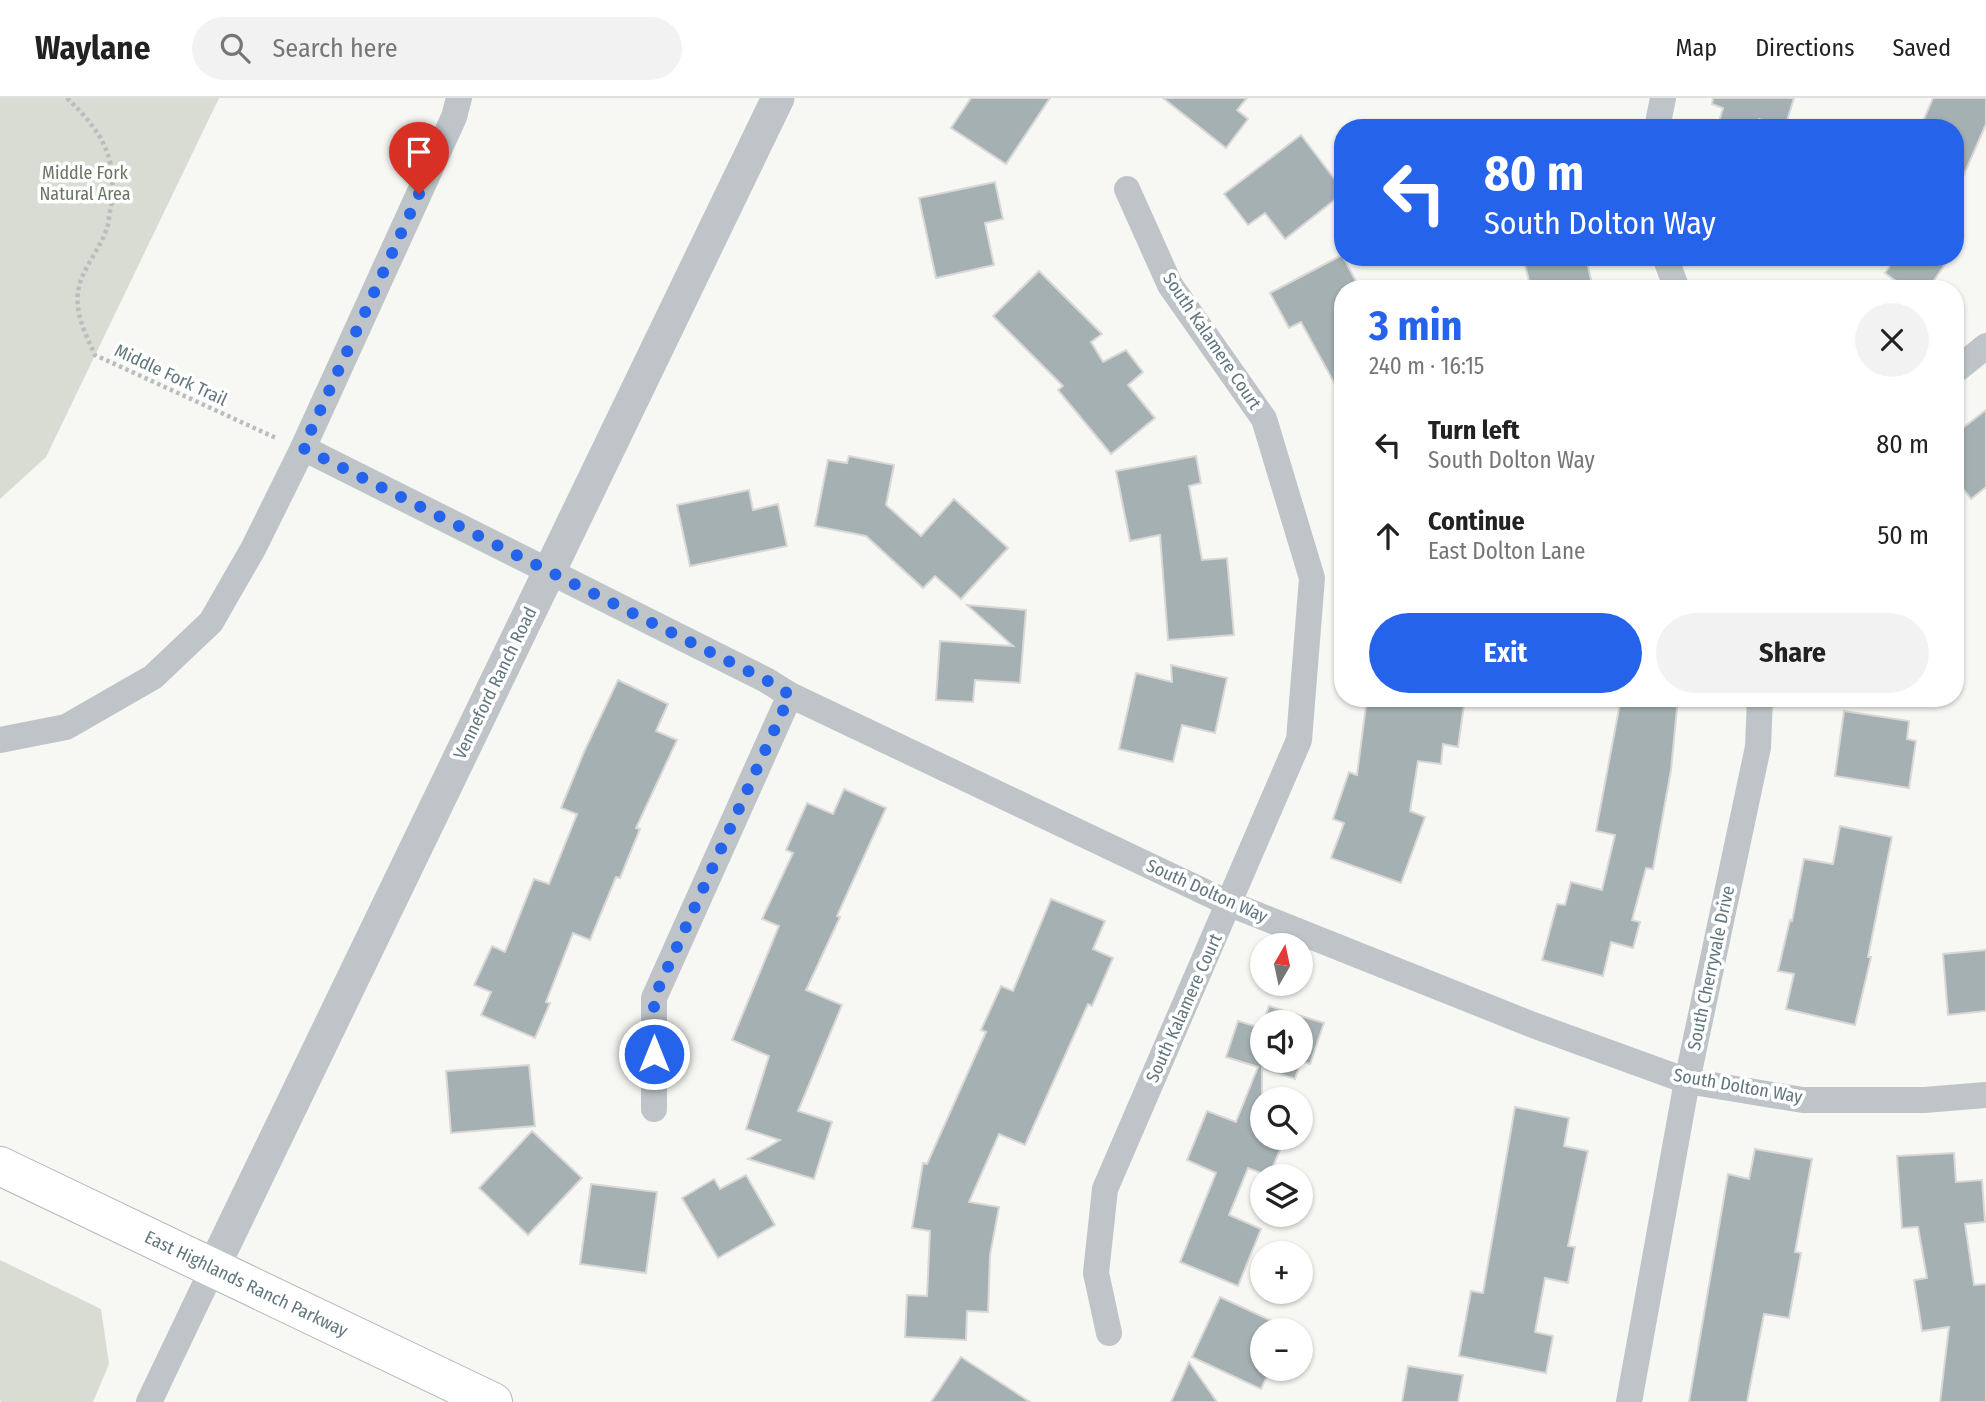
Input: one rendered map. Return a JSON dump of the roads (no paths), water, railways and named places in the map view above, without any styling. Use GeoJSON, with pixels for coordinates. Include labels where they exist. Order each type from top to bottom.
{"type":"FeatureCollection","features":[{"type":"Feature","properties":{"kind":"main road","name":"East Highlands Ranch Parkway"},"geometry":{"type":"LineString","coordinates":[[0,1166],[493,1402]]}},
{"type":"Feature","properties":{"kind":"street"},"geometry":{"type":"LineString","coordinates":[[0,740],[66,727],[153,677],[211,622],[253,550],[303,448],[454,117],[459,98]]}},
{"type":"Feature","properties":{"kind":"street","name":"Venneford Ranch Road"},"geometry":{"type":"LineString","coordinates":[[213,1268],[778,98]]}},
{"type":"Feature","properties":{"kind":"street"},"geometry":{"type":"LineString","coordinates":[[1659,119],[1663,98]]}},
{"type":"Feature","properties":{"kind":"street","name":"South Kalamere Court"},"geometry":{"type":"LineString","coordinates":[[1109,1332],[1096,1273],[1105,1189],[1299,740],[1312,578],[1264,419],[1170,285],[1126,189]]}},
{"type":"Feature","properties":{"kind":"street"},"geometry":{"type":"LineString","coordinates":[[1964,364],[1986,346]]}},
{"type":"Feature","properties":{"kind":"street","name":"South Dolton Way"},"geometry":{"type":"LineString","coordinates":[[303,448],[766,680],[790,695],[1230,904],[1533,1025],[1686,1081],[1803,1100],[1924,1100],[1986,1095]]}},
{"type":"Feature","properties":{"kind":"street"},"geometry":{"type":"LineString","coordinates":[[654,1109],[654,998],[790,695]]}},
{"type":"Feature","properties":{"kind":"street","name":"South Cherryvale Drive"},"geometry":{"type":"LineString","coordinates":[[1629,1402],[1686,1081],[1758,747],[1760,707]]}},
{"type":"Feature","properties":{"kind":"street"},"geometry":{"type":"LineString","coordinates":[[149,1402],[213,1268]]}},
{"type":"Feature","properties":{"kind":"park label","name":"Middle Fork Natural Area"},"geometry":{"type":"Point","coordinates":[85,183]}}]}
